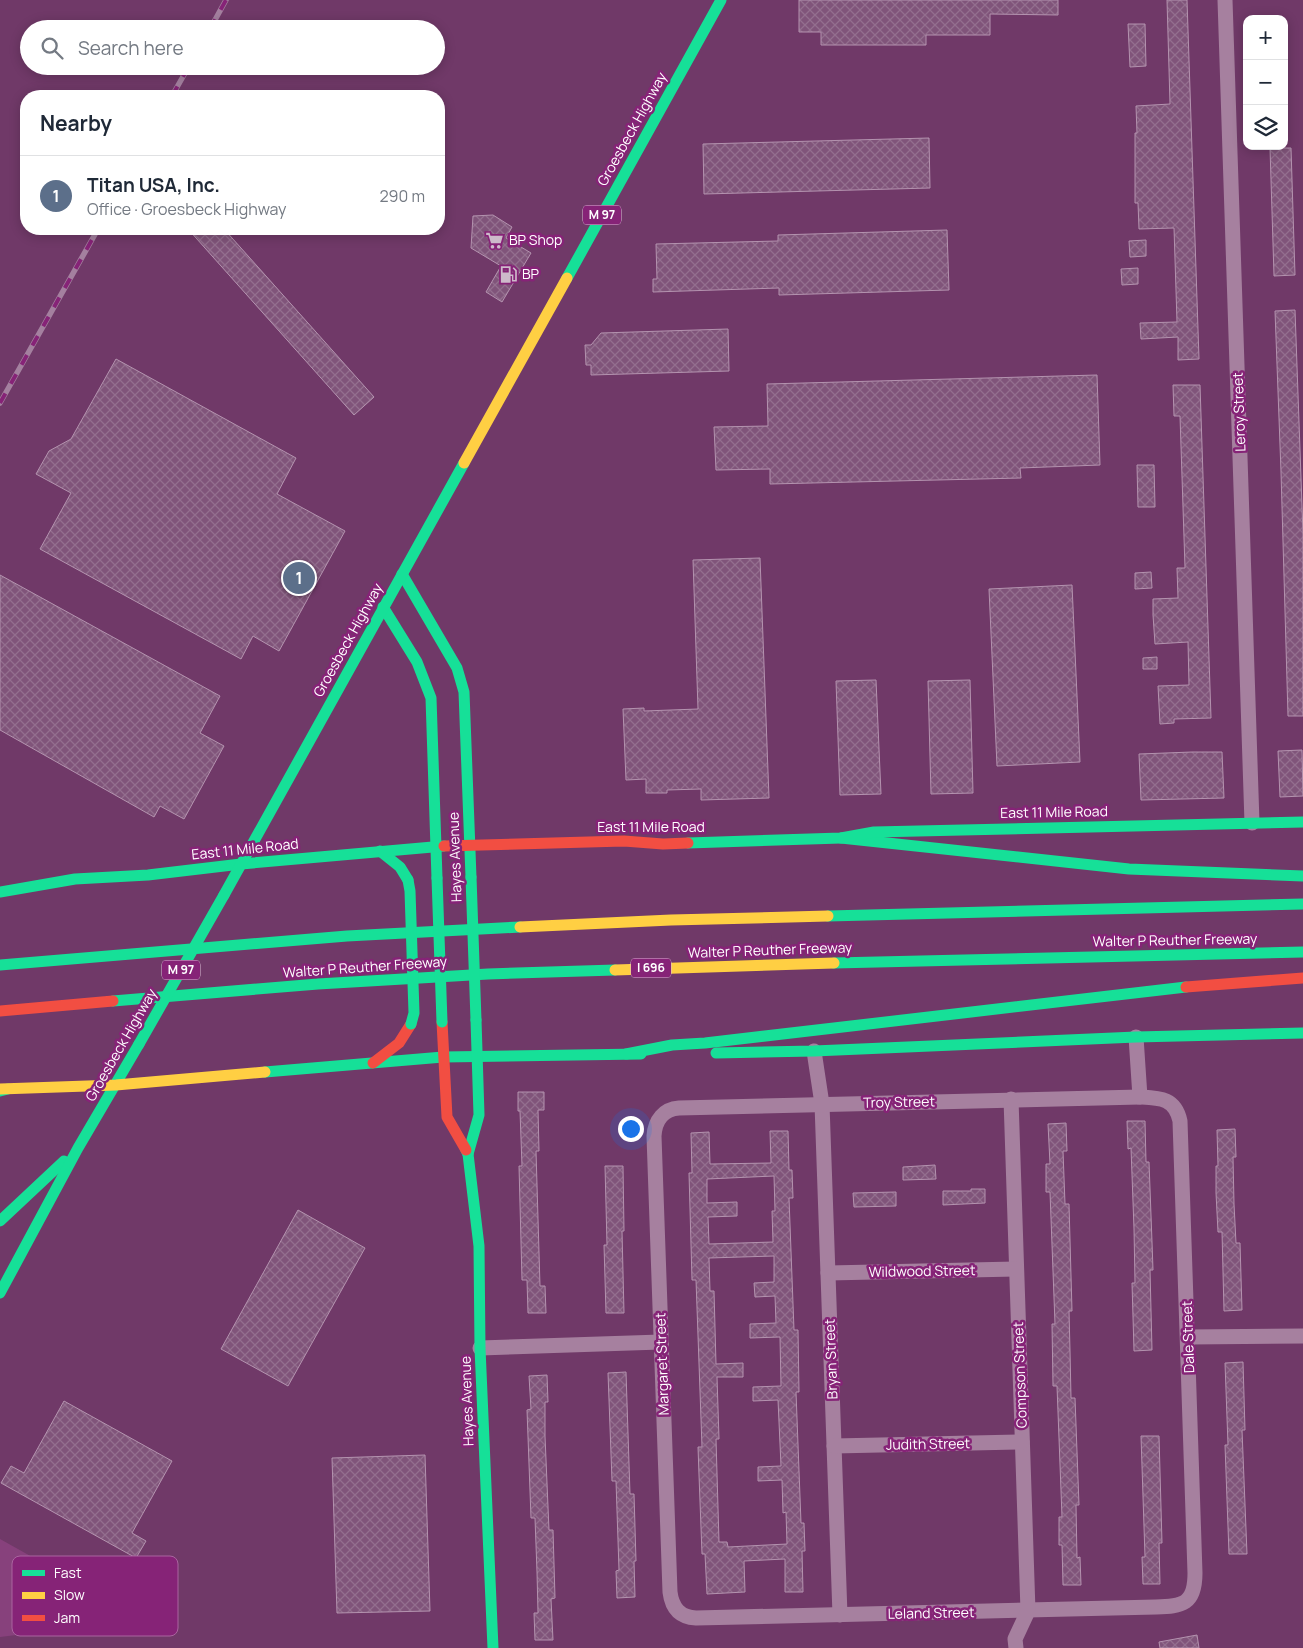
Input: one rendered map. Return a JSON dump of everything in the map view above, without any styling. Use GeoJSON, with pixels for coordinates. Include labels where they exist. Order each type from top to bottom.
{"type":"FeatureCollection","features":[{"type":"Feature","properties":{"kind":"main road","name":"Groesbeck Highway"},"geometry":{"type":"LineString","coordinates":[[0,1293],[78,1148],[242,864],[721,0]]}},
{"type":"Feature","properties":{"kind":"main road","name":"Hayes Avenue"},"geometry":{"type":"LineString","coordinates":[[402,574],[452,657],[461,678],[464,692],[479,1116],[468,1154]]}},
{"type":"Feature","properties":{"kind":"main road","name":"Hayes Avenue"},"geometry":{"type":"LineString","coordinates":[[383,607],[421,668],[431,698],[443,1057],[447,1117],[468,1154],[479,1246],[480,1348],[492,1648]]}},
{"type":"Feature","properties":{"kind":"main road","name":"East 11 Mile Road"},"geometry":{"type":"LineString","coordinates":[[0,892],[74,879],[148,875],[242,864],[470,844],[624,841],[663,844],[841,838],[874,832],[1303,822]]}},
{"type":"Feature","properties":{"kind":"main road"},"geometry":{"type":"LineString","coordinates":[[841,838],[1129,869],[1303,876]]}},
{"type":"Feature","properties":{"kind":"main road"},"geometry":{"type":"LineString","coordinates":[[373,1063],[399,1043],[411,1024],[414,1013],[410,891],[408,880],[398,865],[380,851]]}},
{"type":"Feature","properties":{"kind":"main road"},"geometry":{"type":"LineString","coordinates":[[0,965],[347,936],[671,920],[1303,904]]}},
{"type":"Feature","properties":{"kind":"main road","name":"Walter P Reuther Freeway"},"geometry":{"type":"LineString","coordinates":[[0,1011],[318,984],[497,973],[1303,952]]}},
{"type":"Feature","properties":{"kind":"main road"},"geometry":{"type":"LineString","coordinates":[[626,1054],[672,1045],[714,1042],[1197,986],[1303,978]]}},
{"type":"Feature","properties":{"kind":"main road"},"geometry":{"type":"LineString","coordinates":[[3,1090],[116,1085],[443,1057],[814,1051],[1136,1036],[1303,1033]]}},
{"type":"Feature","properties":{"kind":"main road"},"geometry":{"type":"LineString","coordinates":[[0,1221],[78,1148]]}},
{"type":"Feature","properties":{"kind":"street","name":"Leroy Street"},"geometry":{"type":"LineString","coordinates":[[1226,0],[1252,823]]}},
{"type":"Feature","properties":{"kind":"street"},"geometry":{"type":"LineString","coordinates":[[1136,1036],[1140,1097]]}},
{"type":"Feature","properties":{"kind":"street","name":"Bryan Street"},"geometry":{"type":"LineString","coordinates":[[814,1051],[822,1104],[840,1615]]}},
{"type":"Feature","properties":{"kind":"street","name":"Troy Street"},"geometry":{"type":"LineString","coordinates":[[661,1116],[673,1109],[1140,1097]]}},
{"type":"Feature","properties":{"kind":"street","name":"Dale Street"},"geometry":{"type":"LineString","coordinates":[[1140,1097],[1164,1100],[1178,1112],[1180,1121],[1196,1582],[1185,1603]]}},
{"type":"Feature","properties":{"kind":"street","name":"Compson Street"},"geometry":{"type":"LineString","coordinates":[[1011,1100],[1028,1610],[1015,1639],[1016,1648]]}},
{"type":"Feature","properties":{"kind":"street","name":"Margaret Street"},"geometry":{"type":"LineString","coordinates":[[661,1116],[656,1122],[654,1136],[670,1592],[671,1600],[679,1612]]}},
{"type":"Feature","properties":{"kind":"street","name":"Wildwood Street"},"geometry":{"type":"LineString","coordinates":[[828,1273],[1016,1269]]}},
{"type":"Feature","properties":{"kind":"street"},"geometry":{"type":"LineString","coordinates":[[1188,1337],[1303,1336]]}},
{"type":"Feature","properties":{"kind":"street"},"geometry":{"type":"LineString","coordinates":[[480,1348],[661,1342]]}},
{"type":"Feature","properties":{"kind":"street","name":"Judith Street"},"geometry":{"type":"LineString","coordinates":[[834,1446],[1022,1442]]}},
{"type":"Feature","properties":{"kind":"street","name":"Leland Street"},"geometry":{"type":"LineString","coordinates":[[679,1612],[684,1616],[696,1618],[1177,1606],[1185,1603]]}},
{"type":"Feature","properties":{"kind":"shaded area"},"geometry":{"type":"Polygon","coordinates":[[[0,1539],[30,1556],[12,1556],[12,1636],[0,1637],[0,1539]]]}},
{"type":"Feature","properties":{"kind":"building"},"geometry":{"type":"Polygon","coordinates":[[[799,0],[1058,0],[1058,15],[990,14],[990,35],[926,35],[926,45],[821,45],[821,32],[799,32],[799,0]]]}},
{"type":"Feature","properties":{"kind":"building"},"geometry":{"type":"Polygon","coordinates":[[[1167,0],[1187,0],[1199,359],[1178,360],[1178,337],[1141,339],[1140,323],[1177,322],[1174,228],[1139,229],[1138,203],[1135,203],[1136,106],[1170,104],[1167,0]]]}},
{"type":"Feature","properties":{"kind":"building"},"geometry":{"type":"Polygon","coordinates":[[[1128,24],[1145,24],[1146,66],[1130,67],[1128,24]]]}},
{"type":"Feature","properties":{"kind":"building"},"geometry":{"type":"Polygon","coordinates":[[[929,138],[930,188],[704,194],[703,144],[929,138]]]}},
{"type":"Feature","properties":{"kind":"building"},"geometry":{"type":"Polygon","coordinates":[[[1288,148],[1291,148],[1295,275],[1274,276],[1270,150],[1288,150],[1288,148]]]}},
{"type":"Feature","properties":{"kind":"building"},"geometry":{"type":"Polygon","coordinates":[[[493,215],[512,227],[506,238],[531,253],[502,302],[486,292],[501,266],[471,248],[473,216],[493,215]]]}},
{"type":"Feature","properties":{"kind":"building"},"geometry":{"type":"Polygon","coordinates":[[[947,230],[949,290],[779,295],[779,288],[653,292],[653,279],[657,279],[656,244],[778,241],[778,235],[947,230]]]}},
{"type":"Feature","properties":{"kind":"building"},"geometry":{"type":"Polygon","coordinates":[[[193,235],[229,235],[374,397],[354,415],[193,235]]]}},
{"type":"Feature","properties":{"kind":"building"},"geometry":{"type":"Polygon","coordinates":[[[1146,240],[1146,256],[1130,257],[1129,241],[1146,240]]]}},
{"type":"Feature","properties":{"kind":"building"},"geometry":{"type":"Polygon","coordinates":[[[1138,268],[1138,284],[1122,285],[1121,269],[1138,268]]]}},
{"type":"Feature","properties":{"kind":"building"},"geometry":{"type":"Polygon","coordinates":[[[1295,310],[1303,534],[1303,716],[1288,716],[1275,311],[1295,310]]]}},
{"type":"Feature","properties":{"kind":"building"},"geometry":{"type":"Polygon","coordinates":[[[728,329],[729,371],[591,375],[591,365],[586,365],[585,345],[591,345],[601,333],[728,329]]]}},
{"type":"Feature","properties":{"kind":"building"},"geometry":{"type":"Polygon","coordinates":[[[116,359],[296,458],[277,494],[345,531],[279,651],[253,636],[241,659],[40,549],[71,493],[36,474],[49,451],[71,439],[116,359]]]}},
{"type":"Feature","properties":{"kind":"building"},"geometry":{"type":"Polygon","coordinates":[[[1097,375],[1100,465],[1020,468],[1021,478],[770,484],[770,469],[716,470],[714,427],[768,426],[767,384],[1097,375]]]}},
{"type":"Feature","properties":{"kind":"building"},"geometry":{"type":"Polygon","coordinates":[[[1173,385],[1200,385],[1211,718],[1174,719],[1174,723],[1160,724],[1158,686],[1189,685],[1188,642],[1155,644],[1153,615],[1153,599],[1178,598],[1177,568],[1185,568],[1180,416],[1174,416],[1173,385]]]}},
{"type":"Feature","properties":{"kind":"building"},"geometry":{"type":"Polygon","coordinates":[[[1137,465],[1154,465],[1155,507],[1138,507],[1137,465]]]}},
{"type":"Feature","properties":{"kind":"building"},"geometry":{"type":"Polygon","coordinates":[[[760,558],[769,798],[701,800],[701,789],[667,790],[667,793],[646,793],[646,779],[626,780],[623,709],[644,708],[644,711],[698,709],[693,560],[760,558]]]}},
{"type":"Feature","properties":{"kind":"building"},"geometry":{"type":"Polygon","coordinates":[[[1151,572],[1152,588],[1135,589],[1135,573],[1151,572]]]}},
{"type":"Feature","properties":{"kind":"building"},"geometry":{"type":"Polygon","coordinates":[[[0,575],[220,696],[200,733],[224,746],[184,819],[160,806],[154,817],[0,730],[0,575]]]}},
{"type":"Feature","properties":{"kind":"building"},"geometry":{"type":"Polygon","coordinates":[[[1072,585],[1080,762],[997,766],[989,589],[1072,585]]]}},
{"type":"Feature","properties":{"kind":"building"},"geometry":{"type":"Polygon","coordinates":[[[1157,657],[1157,669],[1143,669],[1143,658],[1157,657]]]}},
{"type":"Feature","properties":{"kind":"building"},"geometry":{"type":"Polygon","coordinates":[[[876,680],[881,794],[840,795],[836,681],[876,680]]]}},
{"type":"Feature","properties":{"kind":"building"},"geometry":{"type":"Polygon","coordinates":[[[970,680],[973,793],[931,794],[928,681],[970,680]]]}},
{"type":"Feature","properties":{"kind":"building"},"geometry":{"type":"Polygon","coordinates":[[[1302,750],[1303,796],[1280,797],[1278,751],[1302,750]]]}},
{"type":"Feature","properties":{"kind":"building"},"geometry":{"type":"Polygon","coordinates":[[[1222,752],[1224,798],[1141,800],[1139,754],[1222,752]]]}},
{"type":"Feature","properties":{"kind":"building"},"geometry":{"type":"Polygon","coordinates":[[[518,1092],[544,1092],[544,1110],[538,1110],[539,1151],[536,1151],[540,1286],[545,1286],[546,1313],[528,1313],[527,1280],[522,1280],[519,1166],[522,1166],[518,1092]]]}},
{"type":"Feature","properties":{"kind":"building"},"geometry":{"type":"Polygon","coordinates":[[[1127,1121],[1145,1121],[1146,1162],[1149,1162],[1153,1270],[1150,1270],[1152,1350],[1134,1351],[1132,1283],[1135,1283],[1134,1229],[1131,1148],[1128,1149],[1127,1121]]]}},
{"type":"Feature","properties":{"kind":"building"},"geometry":{"type":"Polygon","coordinates":[[[1066,1123],[1067,1151],[1063,1151],[1065,1204],[1069,1204],[1072,1311],[1069,1311],[1071,1398],[1075,1398],[1079,1505],[1076,1505],[1077,1558],[1080,1557],[1081,1585],[1063,1585],[1062,1545],[1059,1545],[1059,1517],[1062,1517],[1057,1386],[1053,1386],[1052,1324],[1055,1324],[1050,1192],[1046,1192],[1046,1164],[1050,1164],[1048,1124],[1066,1123]]]}},
{"type":"Feature","properties":{"kind":"building"},"geometry":{"type":"Polygon","coordinates":[[[1235,1129],[1236,1157],[1233,1157],[1234,1204],[1236,1243],[1240,1243],[1242,1310],[1224,1311],[1222,1232],[1218,1232],[1216,1193],[1216,1166],[1218,1166],[1217,1130],[1235,1129]]]}},
{"type":"Feature","properties":{"kind":"building"},"geometry":{"type":"Polygon","coordinates":[[[770,1131],[788,1131],[789,1170],[792,1170],[793,1198],[789,1198],[794,1330],[798,1330],[799,1392],[796,1392],[801,1523],[804,1523],[805,1551],[802,1551],[803,1592],[785,1592],[785,1559],[744,1561],[745,1592],[707,1594],[705,1554],[702,1554],[698,1447],[702,1447],[696,1280],[692,1280],[689,1173],[692,1173],[691,1133],[709,1132],[710,1164],[771,1163],[770,1131]],[[774,1176],[707,1179],[707,1203],[737,1202],[737,1216],[708,1217],[709,1244],[773,1242],[772,1211],[775,1211],[774,1176]],[[774,1256],[709,1258],[710,1291],[714,1291],[716,1364],[743,1363],[743,1377],[717,1377],[719,1439],[716,1439],[719,1542],[727,1542],[728,1547],[787,1544],[786,1512],[783,1513],[782,1480],[758,1481],[758,1467],[781,1466],[778,1400],[753,1401],[753,1387],[781,1386],[780,1337],[750,1338],[750,1324],[776,1323],[775,1296],[755,1297],[754,1283],[774,1282],[774,1256]]]}},
{"type":"Feature","properties":{"kind":"building"},"geometry":{"type":"Polygon","coordinates":[[[935,1165],[936,1179],[903,1180],[903,1167],[935,1165]]]}},
{"type":"Feature","properties":{"kind":"building"},"geometry":{"type":"Polygon","coordinates":[[[605,1166],[623,1166],[624,1313],[606,1313],[604,1245],[607,1245],[605,1166]]]}},
{"type":"Feature","properties":{"kind":"building"},"geometry":{"type":"Polygon","coordinates":[[[971,1189],[985,1189],[985,1203],[943,1205],[943,1191],[971,1191],[971,1189]]]}},
{"type":"Feature","properties":{"kind":"building"},"geometry":{"type":"Polygon","coordinates":[[[896,1192],[896,1206],[854,1207],[853,1193],[896,1192]]]}},
{"type":"Feature","properties":{"kind":"building"},"geometry":{"type":"Polygon","coordinates":[[[298,1210],[365,1248],[288,1386],[221,1349],[298,1210]]]}},
{"type":"Feature","properties":{"kind":"building"},"geometry":{"type":"Polygon","coordinates":[[[1243,1362],[1245,1430],[1242,1430],[1247,1554],[1229,1554],[1225,1445],[1228,1445],[1225,1363],[1243,1362]]]}},
{"type":"Feature","properties":{"kind":"building"},"geometry":{"type":"Polygon","coordinates":[[[626,1372],[630,1494],[634,1494],[635,1597],[617,1598],[616,1571],[619,1570],[616,1481],[612,1481],[608,1373],[626,1372]]]}},
{"type":"Feature","properties":{"kind":"building"},"geometry":{"type":"Polygon","coordinates":[[[547,1375],[548,1402],[545,1402],[545,1436],[549,1530],[553,1530],[555,1598],[551,1599],[553,1640],[535,1640],[534,1613],[538,1613],[537,1572],[535,1518],[531,1518],[527,1410],[531,1409],[529,1376],[547,1375]]]}},
{"type":"Feature","properties":{"kind":"building"},"geometry":{"type":"Polygon","coordinates":[[[64,1401],[172,1461],[132,1533],[146,1541],[137,1556],[132,1556],[1,1483],[11,1466],[24,1473],[64,1401]]]}},
{"type":"Feature","properties":{"kind":"building"},"geometry":{"type":"Polygon","coordinates":[[[1141,1436],[1159,1436],[1162,1543],[1159,1543],[1160,1584],[1143,1584],[1142,1557],[1145,1557],[1141,1436]]]}},
{"type":"Feature","properties":{"kind":"building"},"geometry":{"type":"Polygon","coordinates":[[[425,1455],[430,1611],[337,1613],[332,1458],[425,1455]]]}},
{"type":"Feature","properties":{"kind":"building"},"geometry":{"type":"Polygon","coordinates":[[[1197,1635],[1199,1648],[1160,1648],[1159,1642],[1197,1635]]]}},
{"type":"Feature","properties":{"kind":"railway"},"geometry":{"type":"LineString","coordinates":[[215,20],[226,0]]}},
{"type":"Feature","properties":{"kind":"railway"},"geometry":{"type":"LineString","coordinates":[[175,90],[184,75]]}},
{"type":"Feature","properties":{"kind":"railway"},"geometry":{"type":"LineString","coordinates":[[0,403],[95,235]]}},
{"type":"Feature","properties":{"kind":"traffic: fast"},"geometry":{"type":"LineString","coordinates":[[567,278],[721,0]]}},
{"type":"Feature","properties":{"kind":"traffic: fast"},"geometry":{"type":"LineString","coordinates":[[224,895],[464,463]]}},
{"type":"Feature","properties":{"kind":"traffic: fast"},"geometry":{"type":"LineString","coordinates":[[402,574],[457,668],[464,692],[471,877]]}},
{"type":"Feature","properties":{"kind":"traffic: fast"},"geometry":{"type":"LineString","coordinates":[[383,607],[417,662],[431,698],[437,878]]}},
{"type":"Feature","properties":{"kind":"traffic: fast"},"geometry":{"type":"LineString","coordinates":[[688,843],[841,838],[874,832],[1303,822]]}},
{"type":"Feature","properties":{"kind":"traffic: fast"},"geometry":{"type":"LineString","coordinates":[[841,838],[1129,869],[1303,876]]}},
{"type":"Feature","properties":{"kind":"traffic: fast"},"geometry":{"type":"LineString","coordinates":[[0,892],[75,879],[148,875],[241,864],[444,846]]}},
{"type":"Feature","properties":{"kind":"traffic: fast"},"geometry":{"type":"LineString","coordinates":[[380,851],[400,867],[408,880]]}},
{"type":"Feature","properties":{"kind":"traffic: fast"},"geometry":{"type":"LineString","coordinates":[[471,877],[476,1020]]}},
{"type":"Feature","properties":{"kind":"traffic: fast"},"geometry":{"type":"LineString","coordinates":[[437,878],[442,1022]]}},
{"type":"Feature","properties":{"kind":"traffic: fast"},"geometry":{"type":"LineString","coordinates":[[408,880],[410,891],[414,1013],[411,1024]]}},
{"type":"Feature","properties":{"kind":"traffic: fast"},"geometry":{"type":"LineString","coordinates":[[139,1044],[224,895]]}},
{"type":"Feature","properties":{"kind":"traffic: fast"},"geometry":{"type":"LineString","coordinates":[[828,916],[1303,904]]}},
{"type":"Feature","properties":{"kind":"traffic: fast"},"geometry":{"type":"LineString","coordinates":[[0,965],[347,936],[520,927]]}},
{"type":"Feature","properties":{"kind":"traffic: fast"},"geometry":{"type":"LineString","coordinates":[[834,963],[1303,952]]}},
{"type":"Feature","properties":{"kind":"traffic: fast"},"geometry":{"type":"LineString","coordinates":[[113,1001],[318,984],[488,974],[615,970]]}},
{"type":"Feature","properties":{"kind":"traffic: fast"},"geometry":{"type":"LineString","coordinates":[[626,1054],[672,1045],[705,1043],[1186,987]]}},
{"type":"Feature","properties":{"kind":"traffic: fast"},"geometry":{"type":"LineString","coordinates":[[468,1154],[479,1115],[476,1020]]}},
{"type":"Feature","properties":{"kind":"traffic: fast"},"geometry":{"type":"LineString","coordinates":[[716,1053],[814,1051],[1136,1037],[1303,1033]]}},
{"type":"Feature","properties":{"kind":"traffic: fast"},"geometry":{"type":"LineString","coordinates":[[0,1293],[78,1148],[139,1044]]}},
{"type":"Feature","properties":{"kind":"traffic: fast"},"geometry":{"type":"LineString","coordinates":[[265,1072],[443,1057],[641,1054]]}},
{"type":"Feature","properties":{"kind":"traffic: fast"},"geometry":{"type":"LineString","coordinates":[[0,1091],[8,1089]]}},
{"type":"Feature","properties":{"kind":"traffic: fast"},"geometry":{"type":"LineString","coordinates":[[466,1150],[479,1246],[480,1348],[493,1648]]}},
{"type":"Feature","properties":{"kind":"traffic: fast"},"geometry":{"type":"LineString","coordinates":[[0,1221],[64,1161]]}},
{"type":"Feature","properties":{"kind":"traffic: slow"},"geometry":{"type":"LineString","coordinates":[[464,463],[567,278]]}},
{"type":"Feature","properties":{"kind":"traffic: slow"},"geometry":{"type":"LineString","coordinates":[[520,927],[671,920],[828,916]]}},
{"type":"Feature","properties":{"kind":"traffic: slow"},"geometry":{"type":"LineString","coordinates":[[615,970],[834,963]]}},
{"type":"Feature","properties":{"kind":"traffic: slow"},"geometry":{"type":"LineString","coordinates":[[0,1089],[116,1085],[265,1072]]}},
{"type":"Feature","properties":{"kind":"traffic: jam"},"geometry":{"type":"LineString","coordinates":[[444,846],[624,841],[663,844],[688,843]]}},
{"type":"Feature","properties":{"kind":"traffic: jam"},"geometry":{"type":"LineString","coordinates":[[1186,987],[1303,978]]}},
{"type":"Feature","properties":{"kind":"traffic: jam"},"geometry":{"type":"LineString","coordinates":[[0,1011],[113,1001]]}},
{"type":"Feature","properties":{"kind":"traffic: jam"},"geometry":{"type":"LineString","coordinates":[[442,1022],[447,1117],[466,1150]]}},
{"type":"Feature","properties":{"kind":"traffic: jam"},"geometry":{"type":"LineString","coordinates":[[373,1063],[399,1043],[411,1024]]}},
{"type":"Feature","properties":{"kind":"place","name":"BP Shop"},"geometry":{"type":"Point","coordinates":[495,240]}},
{"type":"Feature","properties":{"kind":"place","name":"BP"},"geometry":{"type":"Point","coordinates":[508,274]}},
{"type":"Feature","properties":{"kind":"place","name":"Titan USA, Inc."},"geometry":{"type":"Point","coordinates":[299,578]}}]}
